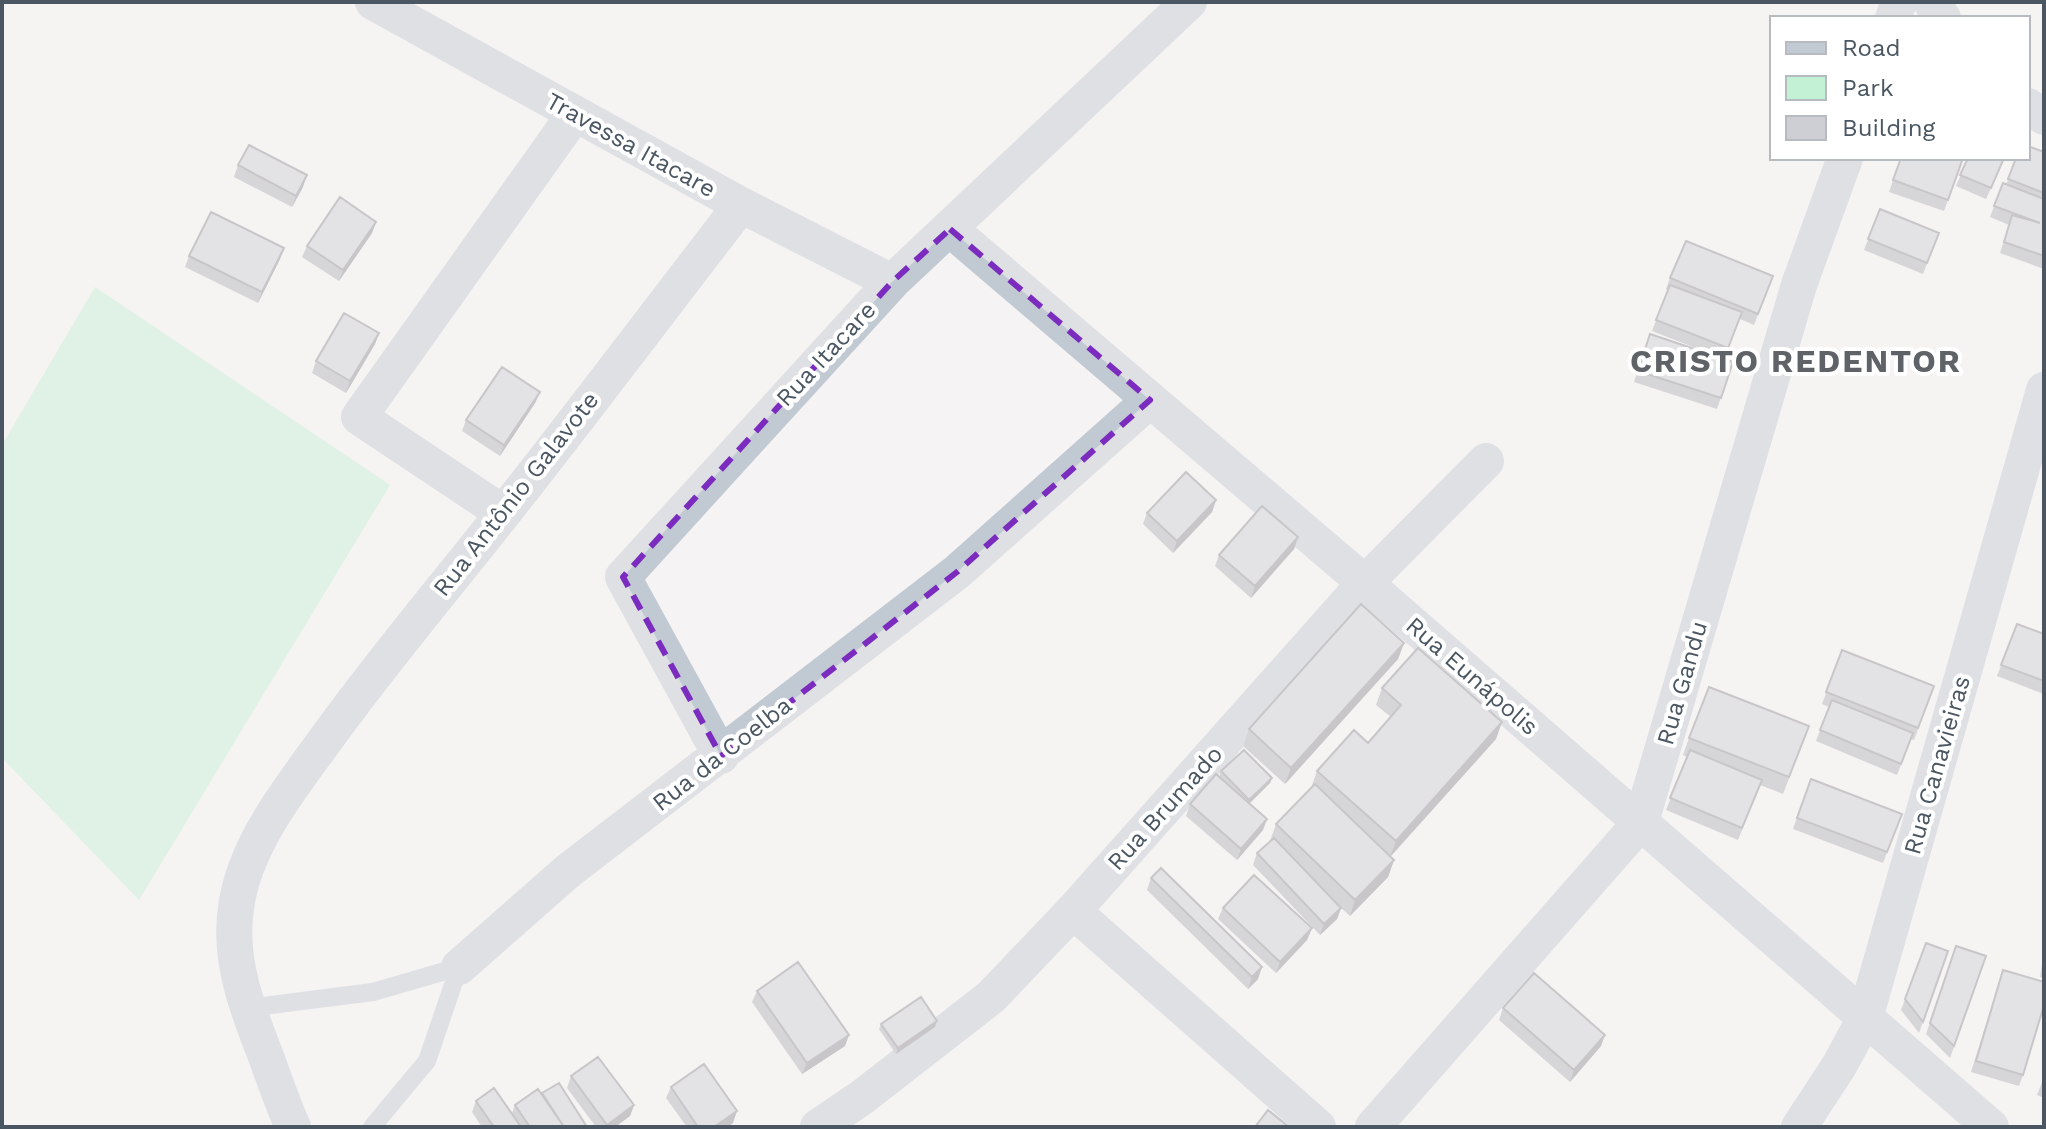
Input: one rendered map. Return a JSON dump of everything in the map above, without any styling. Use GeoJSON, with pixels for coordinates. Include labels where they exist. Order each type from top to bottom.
{"type":"FeatureCollection","features":[{"type":"Feature","properties":{"kind":"street","name":"Travessa Itacare"},"geometry":{"type":"LineString","coordinates":[[373,2],[574,115],[892,282]]}},
{"type":"Feature","properties":{"kind":"street","name":"Rua Itacare"},"geometry":{"type":"LineString","coordinates":[[721,756],[623,577],[892,282],[1189,2]]}},
{"type":"Feature","properties":{"kind":"street"},"geometry":{"type":"LineString","coordinates":[[503,513],[359,417],[574,115]]}},
{"type":"Feature","properties":{"kind":"street","name":"Rua Gandu"},"geometry":{"type":"LineString","coordinates":[[1373,1127],[1641,822],[1799,285],[1844,160]]}},
{"type":"Feature","properties":{"kind":"street","name":"Rua Antônio Galavote"},"geometry":{"type":"LineString","coordinates":[[293,1127],[247,1008],[234,953],[235,909],[242,876],[293,784],[408,630],[503,513],[741,205]]}},
{"type":"Feature","properties":{"kind":"street","name":"Rua Eunápolis"},"geometry":{"type":"LineString","coordinates":[[950,229],[1365,583],[1991,1127]]}},
{"type":"Feature","properties":{"kind":"street","name":"Rua Canavieiras"},"geometry":{"type":"LineString","coordinates":[[1799,1127],[1839,1066],[1865,1018],[2044,390]]}},
{"type":"Feature","properties":{"kind":"street","name":"Rua da Coelba"},"geometry":{"type":"LineString","coordinates":[[459,967],[568,871],[957,572],[1150,400]]}},
{"type":"Feature","properties":{"kind":"street","name":"Rua Brumado"},"geometry":{"type":"LineString","coordinates":[[818,1127],[861,1098],[991,997],[1073,911],[1365,583],[1486,461]]}},
{"type":"Feature","properties":{"kind":"street"},"geometry":{"type":"LineString","coordinates":[[1073,911],[1318,1127]]}},
{"type":"Feature","properties":{"kind":"lane","name":"Rua da Coelba"},"geometry":{"type":"LineString","coordinates":[[247,1008],[373,992],[459,967]]}},
{"type":"Feature","properties":{"kind":"lane"},"geometry":{"type":"LineString","coordinates":[[372,1127],[427,1061],[459,967]]}},
{"type":"Feature","properties":{"kind":"highlighted area"},"geometry":{"type":"Polygon","coordinates":[[[950,229],[1150,400],[957,572],[721,756],[623,577],[892,282],[950,229]]]}},
{"type":"Feature","properties":{"kind":"green space"},"geometry":{"type":"Polygon","coordinates":[[[95,287],[390,485],[139,900],[2,758],[2,445],[95,287]]]}},
{"type":"Feature","properties":{"kind":"building"},"geometry":{"type":"Polygon","coordinates":[[[249,145],[307,175],[296,196],[238,165],[249,145]]]}},
{"type":"Feature","properties":{"kind":"building"},"geometry":{"type":"Polygon","coordinates":[[[2030,147],[2044,152],[2044,193],[2008,179],[2015,160],[2030,160],[2030,147]]]}},
{"type":"Feature","properties":{"kind":"building"},"geometry":{"type":"Polygon","coordinates":[[[1900,160],[1962,160],[1948,200],[1893,180],[1900,160]]]}},
{"type":"Feature","properties":{"kind":"building"},"geometry":{"type":"Polygon","coordinates":[[[1967,160],[2003,160],[1991,188],[1960,175],[1967,160]]]}},
{"type":"Feature","properties":{"kind":"building"},"geometry":{"type":"Polygon","coordinates":[[[2003,183],[2044,199],[2044,256],[2004,242],[2012,215],[2040,223],[1994,206],[2003,183]]]}},
{"type":"Feature","properties":{"kind":"building"},"geometry":{"type":"Polygon","coordinates":[[[340,197],[376,222],[343,270],[307,246],[340,197]]]}},
{"type":"Feature","properties":{"kind":"building"},"geometry":{"type":"Polygon","coordinates":[[[1880,209],[1939,233],[1927,263],[1868,239],[1880,209]]]}},
{"type":"Feature","properties":{"kind":"building"},"geometry":{"type":"Polygon","coordinates":[[[211,212],[284,248],[262,292],[189,256],[211,212]]]}},
{"type":"Feature","properties":{"kind":"building"},"geometry":{"type":"Polygon","coordinates":[[[1686,241],[1773,276],[1758,314],[1670,278],[1686,241]]]}},
{"type":"Feature","properties":{"kind":"building"},"geometry":{"type":"Polygon","coordinates":[[[1670,285],[1742,312],[1728,348],[1656,320],[1670,285]]]}},
{"type":"Feature","properties":{"kind":"building"},"geometry":{"type":"Polygon","coordinates":[[[344,313],[379,333],[350,381],[316,361],[344,313]]]}},
{"type":"Feature","properties":{"kind":"building"},"geometry":{"type":"Polygon","coordinates":[[[1650,334],[1733,362],[1721,398],[1638,371],[1650,334]]]}},
{"type":"Feature","properties":{"kind":"building"},"geometry":{"type":"Polygon","coordinates":[[[502,367],[540,392],[504,445],[466,420],[502,367]]]}},
{"type":"Feature","properties":{"kind":"building"},"geometry":{"type":"Polygon","coordinates":[[[1186,472],[1216,500],[1177,541],[1147,513],[1186,472]]]}},
{"type":"Feature","properties":{"kind":"building"},"geometry":{"type":"Polygon","coordinates":[[[1262,506],[1298,537],[1255,586],[1219,555],[1262,506]]]}},
{"type":"Feature","properties":{"kind":"building"},"geometry":{"type":"Polygon","coordinates":[[[1361,604],[1404,643],[1291,768],[1249,729],[1361,604]]]}},
{"type":"Feature","properties":{"kind":"building"},"geometry":{"type":"Polygon","coordinates":[[[2017,624],[2044,634],[2044,681],[2001,665],[2017,624]]]}},
{"type":"Feature","properties":{"kind":"building"},"geometry":{"type":"Polygon","coordinates":[[[1418,648],[1502,722],[1396,841],[1317,771],[1354,730],[1368,743],[1401,705],[1382,688],[1418,648]]]}},
{"type":"Feature","properties":{"kind":"building"},"geometry":{"type":"Polygon","coordinates":[[[1842,650],[1934,686],[1918,728],[1826,692],[1842,650]]]}},
{"type":"Feature","properties":{"kind":"building"},"geometry":{"type":"Polygon","coordinates":[[[1709,687],[1809,726],[1789,777],[1689,738],[1709,687]]]}},
{"type":"Feature","properties":{"kind":"building"},"geometry":{"type":"Polygon","coordinates":[[[1832,700],[1913,733],[1901,764],[1820,730],[1832,700]]]}},
{"type":"Feature","properties":{"kind":"building"},"geometry":{"type":"Polygon","coordinates":[[[1244,750],[1272,778],[1249,800],[1221,771],[1244,750]]]}},
{"type":"Feature","properties":{"kind":"building"},"geometry":{"type":"Polygon","coordinates":[[[1690,750],[1762,780],[1742,828],[1670,798],[1690,750]]]}},
{"type":"Feature","properties":{"kind":"building"},"geometry":{"type":"Polygon","coordinates":[[[1216,774],[1267,819],[1241,849],[1190,804],[1216,774]]]}},
{"type":"Feature","properties":{"kind":"building"},"geometry":{"type":"Polygon","coordinates":[[[1811,779],[1902,814],[1887,852],[1797,818],[1811,779]]]}},
{"type":"Feature","properties":{"kind":"building"},"geometry":{"type":"Polygon","coordinates":[[[1315,784],[1394,860],[1355,900],[1276,824],[1315,784]]]}},
{"type":"Feature","properties":{"kind":"building"},"geometry":{"type":"Polygon","coordinates":[[[1274,838],[1341,908],[1324,924],[1257,853],[1274,838]]]}},
{"type":"Feature","properties":{"kind":"building"},"geometry":{"type":"Polygon","coordinates":[[[1161,868],[1262,967],[1252,977],[1151,878],[1161,868]]]}},
{"type":"Feature","properties":{"kind":"building"},"geometry":{"type":"Polygon","coordinates":[[[1254,875],[1312,928],[1280,962],[1223,908],[1254,875]]]}},
{"type":"Feature","properties":{"kind":"building"},"geometry":{"type":"Polygon","coordinates":[[[1926,943],[1948,951],[1923,1022],[1905,999],[1926,943]]]}},
{"type":"Feature","properties":{"kind":"building"},"geometry":{"type":"Polygon","coordinates":[[[1956,946],[1986,956],[1954,1046],[1930,1023],[1956,946]]]}},
{"type":"Feature","properties":{"kind":"building"},"geometry":{"type":"Polygon","coordinates":[[[798,962],[849,1035],[807,1063],[757,991],[798,962]]]}},
{"type":"Feature","properties":{"kind":"building"},"geometry":{"type":"Polygon","coordinates":[[[2003,970],[2044,982],[2044,1005],[2023,1075],[1976,1061],[2003,970]]]}},
{"type":"Feature","properties":{"kind":"building"},"geometry":{"type":"Polygon","coordinates":[[[1534,973],[1605,1035],[1574,1070],[1503,1008],[1534,973]]]}},
{"type":"Feature","properties":{"kind":"building"},"geometry":{"type":"Polygon","coordinates":[[[921,997],[937,1021],[898,1048],[881,1024],[921,997]]]}},
{"type":"Feature","properties":{"kind":"building"},"geometry":{"type":"Polygon","coordinates":[[[598,1057],[634,1105],[607,1125],[571,1076],[598,1057]]]}},
{"type":"Feature","properties":{"kind":"building"},"geometry":{"type":"Polygon","coordinates":[[[704,1064],[737,1111],[714,1127],[698,1127],[671,1087],[704,1064]]]}},
{"type":"Feature","properties":{"kind":"building"},"geometry":{"type":"Polygon","coordinates":[[[559,1083],[587,1127],[564,1127],[542,1093],[559,1083]]]}},
{"type":"Feature","properties":{"kind":"building"},"geometry":{"type":"Polygon","coordinates":[[[494,1088],[521,1127],[494,1127],[476,1101],[494,1088]]]}},
{"type":"Feature","properties":{"kind":"building"},"geometry":{"type":"Polygon","coordinates":[[[538,1089],[564,1127],[530,1127],[515,1105],[538,1089]]]}},
{"type":"Feature","properties":{"kind":"building"},"geometry":{"type":"Polygon","coordinates":[[[1268,1110],[1289,1127],[1255,1127],[1268,1110]]]}},
{"type":"Feature","properties":{"kind":"district","name":"CRISTO REDENTOR"},"geometry":{"type":"Point","coordinates":[1796,361]}}]}
